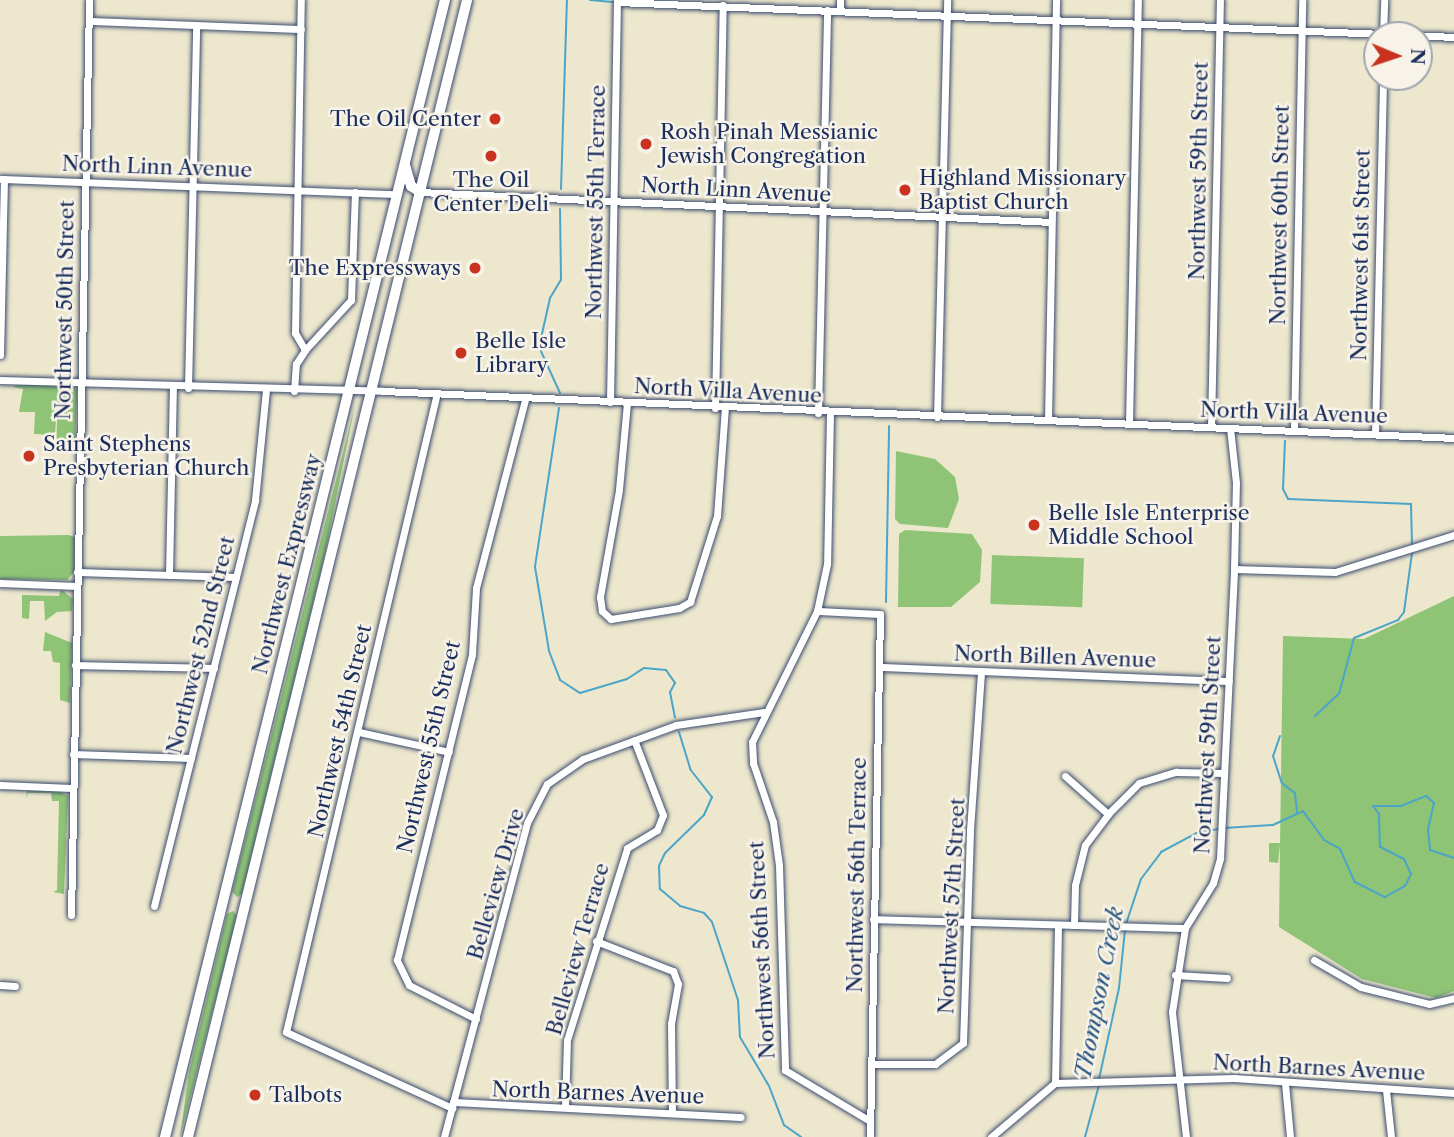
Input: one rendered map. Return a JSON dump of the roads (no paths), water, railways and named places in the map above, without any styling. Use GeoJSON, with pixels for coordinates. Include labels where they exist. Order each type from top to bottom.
{"type":"FeatureCollection","features":[{"type":"Feature","properties":{"kind":"highway","name":"Northwest Expressway"},"geometry":{"type":"LineString","coordinates":[[165,1137],[445,0]]}},
{"type":"Feature","properties":{"kind":"highway","name":"Northwest Expressway"},"geometry":{"type":"LineString","coordinates":[[188,1137],[467,0]]}},
{"type":"Feature","properties":{"kind":"highway"},"geometry":{"type":"LineString","coordinates":[[404,165],[411,186],[420,192]]}},
{"type":"Feature","properties":{"kind":"street","name":"Northwest 50th Street"},"geometry":{"type":"LineString","coordinates":[[71,915],[89,0]]}},
{"type":"Feature","properties":{"kind":"street"},"geometry":{"type":"LineString","coordinates":[[301,0],[295,332],[305,350]]}},
{"type":"Feature","properties":{"kind":"street"},"geometry":{"type":"LineString","coordinates":[[840,0],[840,10]]}},
{"type":"Feature","properties":{"kind":"street"},"geometry":{"type":"LineString","coordinates":[[937,417],[947,0]]}},
{"type":"Feature","properties":{"kind":"street"},"geometry":{"type":"LineString","coordinates":[[1048,421],[1056,0]]}},
{"type":"Feature","properties":{"kind":"street"},"geometry":{"type":"LineString","coordinates":[[1129,424],[1138,0]]}},
{"type":"Feature","properties":{"kind":"street","name":"Northwest 59th Street"},"geometry":{"type":"LineString","coordinates":[[1211,427],[1220,0]]}},
{"type":"Feature","properties":{"kind":"street","name":"Northwest 60th Street"},"geometry":{"type":"LineString","coordinates":[[1294,430],[1302,0]]}},
{"type":"Feature","properties":{"kind":"street"},"geometry":{"type":"LineString","coordinates":[[1383,21],[1384,0]]}},
{"type":"Feature","properties":{"kind":"street"},"geometry":{"type":"LineString","coordinates":[[663,1],[1363,33]]}},
{"type":"Feature","properties":{"kind":"street","name":"Northwest 55th Terrace"},"geometry":{"type":"LineString","coordinates":[[610,402],[617,2],[663,1]]}},
{"type":"Feature","properties":{"kind":"street"},"geometry":{"type":"LineString","coordinates":[[715,408],[723,5]]}},
{"type":"Feature","properties":{"kind":"street"},"geometry":{"type":"LineString","coordinates":[[818,413],[827,10]]}},
{"type":"Feature","properties":{"kind":"street"},"geometry":{"type":"LineString","coordinates":[[89,20],[301,30]]}},
{"type":"Feature","properties":{"kind":"street"},"geometry":{"type":"LineString","coordinates":[[188,388],[196,25]]}},
{"type":"Feature","properties":{"kind":"street"},"geometry":{"type":"LineString","coordinates":[[1433,36],[1454,37]]}},
{"type":"Feature","properties":{"kind":"street","name":"Northwest 61st Street"},"geometry":{"type":"LineString","coordinates":[[1375,434],[1382,91]]}},
{"type":"Feature","properties":{"kind":"street"},"geometry":{"type":"LineString","coordinates":[[0,355],[2,179]]}},
{"type":"Feature","properties":{"kind":"street","name":"North Linn Avenue"},"geometry":{"type":"LineString","coordinates":[[2,179],[397,194]]}},
{"type":"Feature","properties":{"kind":"street"},"geometry":{"type":"LineString","coordinates":[[294,391],[296,364],[305,350],[351,300],[355,192]]}},
{"type":"Feature","properties":{"kind":"street","name":"North Linn Avenue"},"geometry":{"type":"LineString","coordinates":[[420,192],[1051,222]]}},
{"type":"Feature","properties":{"kind":"street","name":"North Villa Avenue"},"geometry":{"type":"LineString","coordinates":[[0,380],[370,392],[436,397],[1454,438]]}},
{"type":"Feature","properties":{"kind":"street"},"geometry":{"type":"LineString","coordinates":[[169,575],[173,387]]}},
{"type":"Feature","properties":{"kind":"street","name":"Northwest 52nd Street"},"geometry":{"type":"LineString","coordinates":[[155,906],[255,500],[265,390]]}},
{"type":"Feature","properties":{"kind":"street","name":"Northwest 54th Street"},"geometry":{"type":"LineString","coordinates":[[286,1032],[382,639],[387,591],[436,397]]}},
{"type":"Feature","properties":{"kind":"street","name":"Northwest 55th Street"},"geometry":{"type":"LineString","coordinates":[[476,1018],[409,985],[397,960],[471,654],[476,588],[525,400]]}},
{"type":"Feature","properties":{"kind":"street"},"geometry":{"type":"LineString","coordinates":[[627,403],[619,490],[600,597],[602,611],[611,619],[690,602],[717,516],[725,408]]}},
{"type":"Feature","properties":{"kind":"street","name":"Northwest 56th Street"},"geometry":{"type":"LineString","coordinates":[[830,413],[827,564],[817,611],[764,712],[752,742],[752,763],[773,822],[779,865],[785,1070],[870,1121]]}},
{"type":"Feature","properties":{"kind":"street","name":"Northwest 59th Street"},"geometry":{"type":"LineString","coordinates":[[1186,1137],[1172,1012],[1175,975],[1185,928],[1218,871],[1234,569],[1236,483],[1230,428]]}},
{"type":"Feature","properties":{"kind":"street"},"geometry":{"type":"LineString","coordinates":[[1234,569],[1335,572],[1454,535]]}},
{"type":"Feature","properties":{"kind":"street"},"geometry":{"type":"LineString","coordinates":[[77,572],[236,577]]}},
{"type":"Feature","properties":{"kind":"street"},"geometry":{"type":"LineString","coordinates":[[0,583],[77,586]]}},
{"type":"Feature","properties":{"kind":"street","name":"Northwest 56th Terrace"},"geometry":{"type":"LineString","coordinates":[[817,611],[880,614],[870,1137]]}},
{"type":"Feature","properties":{"kind":"street"},"geometry":{"type":"LineString","coordinates":[[75,665],[214,668]]}},
{"type":"Feature","properties":{"kind":"street","name":"North Billen Avenue"},"geometry":{"type":"LineString","coordinates":[[880,667],[1229,681]]}},
{"type":"Feature","properties":{"kind":"street","name":"Northwest 57th Street"},"geometry":{"type":"LineString","coordinates":[[872,1063],[935,1064],[963,1043],[966,921],[982,672]]}},
{"type":"Feature","properties":{"kind":"street","name":"Belleview Drive"},"geometry":{"type":"LineString","coordinates":[[444,1137],[527,823],[548,784],[583,759],[676,725],[764,712]]}},
{"type":"Feature","properties":{"kind":"street"},"geometry":{"type":"LineString","coordinates":[[359,732],[449,752]]}},
{"type":"Feature","properties":{"kind":"street","name":"Belleview Terrace"},"geometry":{"type":"LineString","coordinates":[[565,1107],[567,1040],[626,848],[657,830],[663,815],[634,740]]}},
{"type":"Feature","properties":{"kind":"street"},"geometry":{"type":"LineString","coordinates":[[73,754],[191,758]]}},
{"type":"Feature","properties":{"kind":"street"},"geometry":{"type":"LineString","coordinates":[[1074,925],[1074,885],[1085,845],[1108,814],[1139,783],[1176,772],[1223,773]]}},
{"type":"Feature","properties":{"kind":"street"},"geometry":{"type":"LineString","coordinates":[[1065,776],[1108,814]]}},
{"type":"Feature","properties":{"kind":"street"},"geometry":{"type":"LineString","coordinates":[[0,785],[72,788]]}},
{"type":"Feature","properties":{"kind":"street"},"geometry":{"type":"LineString","coordinates":[[873,919],[1185,928]]}},
{"type":"Feature","properties":{"kind":"street"},"geometry":{"type":"LineString","coordinates":[[996,1136],[1055,1083],[1058,926]]}},
{"type":"Feature","properties":{"kind":"street"},"geometry":{"type":"LineString","coordinates":[[596,941],[673,971],[678,984],[671,1023],[672,1113]]}},
{"type":"Feature","properties":{"kind":"street"},"geometry":{"type":"LineString","coordinates":[[1314,960],[1361,987],[1429,1004],[1454,998]]}},
{"type":"Feature","properties":{"kind":"street"},"geometry":{"type":"LineString","coordinates":[[1175,975],[1227,978]]}},
{"type":"Feature","properties":{"kind":"street"},"geometry":{"type":"LineString","coordinates":[[0,985],[15,986]]}},
{"type":"Feature","properties":{"kind":"street","name":"North Barnes Avenue"},"geometry":{"type":"LineString","coordinates":[[286,1032],[453,1105],[565,1107],[741,1117]]}},
{"type":"Feature","properties":{"kind":"street","name":"North Barnes Avenue"},"geometry":{"type":"LineString","coordinates":[[1055,1083],[1181,1080],[1454,1093]]}},
{"type":"Feature","properties":{"kind":"street"},"geometry":{"type":"LineString","coordinates":[[1285,1083],[1290,1137]]}},
{"type":"Feature","properties":{"kind":"street"},"geometry":{"type":"LineString","coordinates":[[1386,1090],[1391,1137]]}},
{"type":"Feature","properties":{"kind":"waterway"},"geometry":{"type":"LineString","coordinates":[[561,189],[567,0]]}},
{"type":"Feature","properties":{"kind":"waterway"},"geometry":{"type":"LineString","coordinates":[[590,0],[613,2]]}},
{"type":"Feature","properties":{"kind":"waterway"},"geometry":{"type":"LineString","coordinates":[[560,209],[561,280],[550,298],[539,347],[560,393]]}},
{"type":"Feature","properties":{"kind":"waterway"},"geometry":{"type":"LineString","coordinates":[[559,408],[535,567],[549,651],[560,680],[580,693],[627,679],[644,668],[666,670],[675,683],[670,692],[675,718]]}},
{"type":"Feature","properties":{"kind":"waterway"},"geometry":{"type":"LineString","coordinates":[[886,602],[889,426]]}},
{"type":"Feature","properties":{"kind":"waterway"},"geometry":{"type":"LineString","coordinates":[[1285,441],[1283,489],[1288,499],[1411,504],[1412,544]]}},
{"type":"Feature","properties":{"kind":"waterway"},"geometry":{"type":"LineString","coordinates":[[1315,716],[1339,694],[1354,638],[1398,620],[1404,612],[1412,553]]}},
{"type":"Feature","properties":{"kind":"waterway"},"geometry":{"type":"LineString","coordinates":[[679,732],[690,769],[712,797],[704,815],[665,853],[659,866],[660,889],[680,906],[704,913],[712,922],[738,1000],[740,1037],[769,1086],[784,1125],[801,1137]]}},
{"type":"Feature","properties":{"kind":"waterway"},"geometry":{"type":"LineString","coordinates":[[1280,736],[1273,756],[1282,783],[1295,793],[1297,813]]}},
{"type":"Feature","properties":{"kind":"waterway","name":"Thompson Creek"},"geometry":{"type":"LineString","coordinates":[[1224,828],[1273,825],[1303,811],[1324,840],[1340,849],[1355,882],[1385,897],[1405,886],[1411,874],[1404,859],[1380,847],[1379,814],[1373,806],[1401,806],[1426,796],[1434,803],[1428,830],[1430,850],[1454,858]]}},
{"type":"Feature","properties":{"kind":"waterway","name":"Thompson Creek"},"geometry":{"type":"LineString","coordinates":[[1126,924],[1141,879],[1161,852],[1196,833],[1219,829]]}},
{"type":"Feature","properties":{"kind":"waterway","name":"Thompson Creek"},"geometry":{"type":"LineString","coordinates":[[1099,1079],[1119,988],[1125,930]]}},
{"type":"Feature","properties":{"kind":"waterway","name":"Thompson Creek"},"geometry":{"type":"LineString","coordinates":[[1085,1137],[1099,1085]]}},
{"type":"Feature","properties":{"kind":"place","name":"The Oil Center"},"geometry":{"type":"Point","coordinates":[495,119]}},
{"type":"Feature","properties":{"kind":"place","name":"Rosh Pinah Messianic Jewish Congregation"},"geometry":{"type":"Point","coordinates":[646,144]}},
{"type":"Feature","properties":{"kind":"place","name":"The Oil Center Deli"},"geometry":{"type":"Point","coordinates":[491,156]}},
{"type":"Feature","properties":{"kind":"place","name":"Highland Missionary Baptist Church"},"geometry":{"type":"Point","coordinates":[905,190]}},
{"type":"Feature","properties":{"kind":"place","name":"The Expressways"},"geometry":{"type":"Point","coordinates":[475,268]}},
{"type":"Feature","properties":{"kind":"place","name":"Belle Isle Library"},"geometry":{"type":"Point","coordinates":[461,353]}},
{"type":"Feature","properties":{"kind":"place","name":"Saint Stephens Presbyterian Church"},"geometry":{"type":"Point","coordinates":[29,456]}},
{"type":"Feature","properties":{"kind":"place","name":"Belle Isle Enterprise Middle School"},"geometry":{"type":"Point","coordinates":[1034,525]}},
{"type":"Feature","properties":{"kind":"place","name":"Talbots"},"geometry":{"type":"Point","coordinates":[255,1095]}}]}
